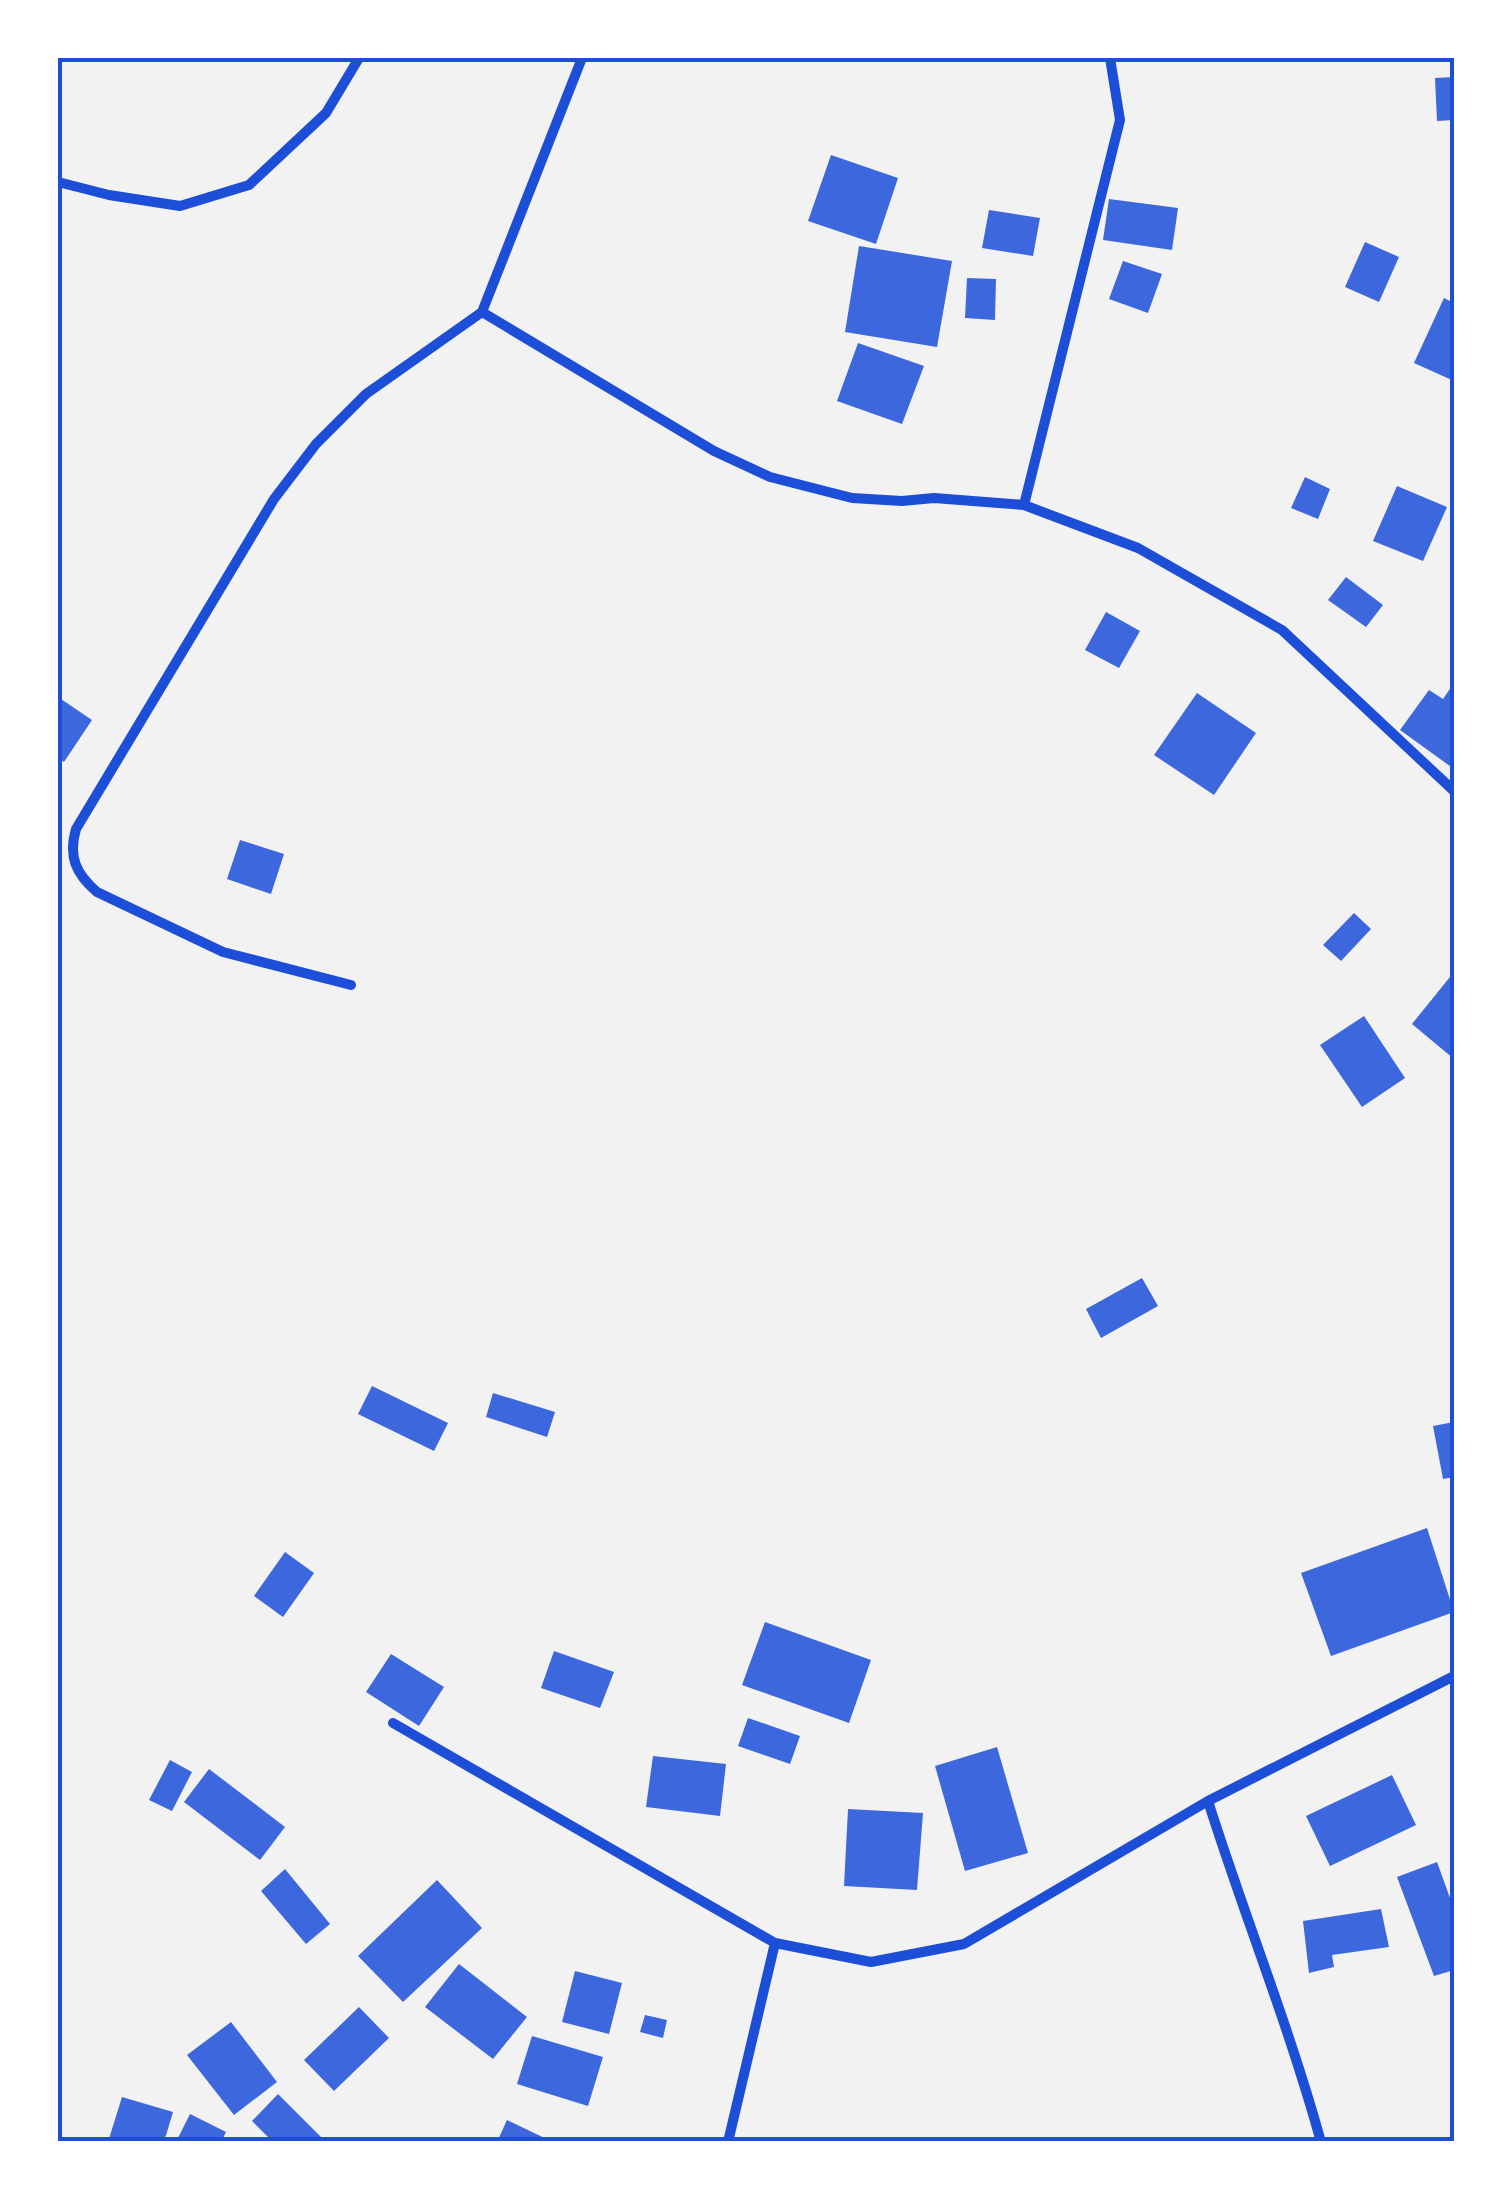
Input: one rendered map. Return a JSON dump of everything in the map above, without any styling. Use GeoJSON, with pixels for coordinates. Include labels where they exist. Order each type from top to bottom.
{"type":"FeatureCollection","features":[{"type":"Feature","properties":{"kind":"street"},"geometry":{"type":"LineString","coordinates":[[58,182],[109,196],[180,206],[249,185],[326,113],[359,58]]}},
{"type":"Feature","properties":{"kind":"street"},"geometry":{"type":"LineString","coordinates":[[351,985],[224,952],[97,892],[80,878],[72,844],[76,829],[274,499],[316,444],[366,394],[482,312],[582,58]]}},
{"type":"Feature","properties":{"kind":"street"},"geometry":{"type":"LineString","coordinates":[[1024,505],[1120,120],[1110,58]]}},
{"type":"Feature","properties":{"kind":"street"},"geometry":{"type":"LineString","coordinates":[[482,312],[714,451],[770,477],[852,498],[934,498],[1024,505],[1138,548],[1282,630],[1454,791]]}},
{"type":"Feature","properties":{"kind":"street"},"geometry":{"type":"LineString","coordinates":[[393,1723],[775,1942],[871,1962],[964,1944],[1208,1801],[1454,1676]]}},
{"type":"Feature","properties":{"kind":"street"},"geometry":{"type":"LineString","coordinates":[[1208,1801],[1239,1900],[1272,1982],[1321,2142]]}},
{"type":"Feature","properties":{"kind":"street"},"geometry":{"type":"LineString","coordinates":[[728,2142],[775,1942]]}},
{"type":"Feature","properties":{"kind":"building"},"geometry":{"type":"Polygon","coordinates":[[[1454,77],[1454,120],[1437,121],[1435,78],[1454,77]]]}},
{"type":"Feature","properties":{"kind":"building"},"geometry":{"type":"Polygon","coordinates":[[[831,155],[898,178],[876,244],[808,221],[831,155]]]}},
{"type":"Feature","properties":{"kind":"building"},"geometry":{"type":"Polygon","coordinates":[[[1109,199],[1178,208],[1172,250],[1103,240],[1109,199]]]}},
{"type":"Feature","properties":{"kind":"building"},"geometry":{"type":"Polygon","coordinates":[[[989,210],[1040,218],[1033,256],[982,248],[989,210]]]}},
{"type":"Feature","properties":{"kind":"building"},"geometry":{"type":"Polygon","coordinates":[[[1365,242],[1399,257],[1379,302],[1345,287],[1365,242]]]}},
{"type":"Feature","properties":{"kind":"building"},"geometry":{"type":"Polygon","coordinates":[[[859,246],[952,261],[937,347],[845,332],[859,246]]]}},
{"type":"Feature","properties":{"kind":"building"},"geometry":{"type":"Polygon","coordinates":[[[1123,261],[1162,274],[1148,313],[1109,299],[1123,261]]]}},
{"type":"Feature","properties":{"kind":"building"},"geometry":{"type":"Polygon","coordinates":[[[967,278],[996,279],[995,320],[965,318],[967,278]]]}},
{"type":"Feature","properties":{"kind":"building"},"geometry":{"type":"Polygon","coordinates":[[[1444,298],[1454,303],[1454,381],[1414,363],[1444,298]]]}},
{"type":"Feature","properties":{"kind":"building"},"geometry":{"type":"Polygon","coordinates":[[[858,343],[924,366],[902,424],[837,401],[858,343]]]}},
{"type":"Feature","properties":{"kind":"building"},"geometry":{"type":"Polygon","coordinates":[[[1305,477],[1330,489],[1318,519],[1291,508],[1305,477]]]}},
{"type":"Feature","properties":{"kind":"building"},"geometry":{"type":"Polygon","coordinates":[[[1397,486],[1447,507],[1423,561],[1373,541],[1397,486]]]}},
{"type":"Feature","properties":{"kind":"building"},"geometry":{"type":"Polygon","coordinates":[[[1346,577],[1383,605],[1366,627],[1328,600],[1346,577]]]}},
{"type":"Feature","properties":{"kind":"building"},"geometry":{"type":"Polygon","coordinates":[[[1106,612],[1140,631],[1119,668],[1085,650],[1106,612]]]}},
{"type":"Feature","properties":{"kind":"building"},"geometry":{"type":"Polygon","coordinates":[[[1454,683],[1454,769],[1400,730],[1429,690],[1443,699],[1454,683]]]}},
{"type":"Feature","properties":{"kind":"building"},"geometry":{"type":"Polygon","coordinates":[[[1197,693],[1256,733],[1214,795],[1154,755],[1197,693]]]}},
{"type":"Feature","properties":{"kind":"building"},"geometry":{"type":"Polygon","coordinates":[[[58,697],[92,720],[64,762],[58,758],[58,697]]]}},
{"type":"Feature","properties":{"kind":"building"},"geometry":{"type":"Polygon","coordinates":[[[240,840],[284,854],[271,894],[227,879],[240,840]]]}},
{"type":"Feature","properties":{"kind":"building"},"geometry":{"type":"Polygon","coordinates":[[[1354,913],[1371,929],[1341,961],[1323,945],[1354,913]]]}},
{"type":"Feature","properties":{"kind":"building"},"geometry":{"type":"Polygon","coordinates":[[[1454,972],[1454,1059],[1412,1024],[1454,972]]]}},
{"type":"Feature","properties":{"kind":"building"},"geometry":{"type":"Polygon","coordinates":[[[1364,1016],[1405,1078],[1362,1107],[1320,1045],[1364,1016]]]}},
{"type":"Feature","properties":{"kind":"building"},"geometry":{"type":"Polygon","coordinates":[[[1142,1278],[1158,1306],[1101,1338],[1086,1309],[1142,1278]]]}},
{"type":"Feature","properties":{"kind":"building"},"geometry":{"type":"Polygon","coordinates":[[[372,1386],[448,1423],[434,1451],[358,1414],[372,1386]]]}},
{"type":"Feature","properties":{"kind":"building"},"geometry":{"type":"Polygon","coordinates":[[[493,1393],[555,1412],[547,1437],[486,1417],[493,1393]]]}},
{"type":"Feature","properties":{"kind":"building"},"geometry":{"type":"Polygon","coordinates":[[[1454,1422],[1454,1477],[1443,1479],[1433,1426],[1454,1422]]]}},
{"type":"Feature","properties":{"kind":"building"},"geometry":{"type":"Polygon","coordinates":[[[1427,1528],[1454,1612],[1331,1656],[1301,1573],[1427,1528]]]}},
{"type":"Feature","properties":{"kind":"building"},"geometry":{"type":"Polygon","coordinates":[[[285,1552],[314,1573],[283,1617],[254,1596],[285,1552]]]}},
{"type":"Feature","properties":{"kind":"building"},"geometry":{"type":"Polygon","coordinates":[[[765,1622],[871,1660],[849,1723],[742,1685],[765,1622]]]}},
{"type":"Feature","properties":{"kind":"building"},"geometry":{"type":"Polygon","coordinates":[[[554,1651],[614,1672],[600,1708],[541,1688],[554,1651]]]}},
{"type":"Feature","properties":{"kind":"building"},"geometry":{"type":"Polygon","coordinates":[[[391,1654],[444,1687],[419,1726],[366,1692],[391,1654]]]}},
{"type":"Feature","properties":{"kind":"building"},"geometry":{"type":"Polygon","coordinates":[[[748,1718],[800,1736],[790,1764],[738,1746],[748,1718]]]}},
{"type":"Feature","properties":{"kind":"building"},"geometry":{"type":"Polygon","coordinates":[[[997,1747],[1028,1853],[965,1871],[935,1766],[997,1747]]]}},
{"type":"Feature","properties":{"kind":"building"},"geometry":{"type":"Polygon","coordinates":[[[653,1756],[726,1764],[720,1816],[646,1807],[653,1756]]]}},
{"type":"Feature","properties":{"kind":"building"},"geometry":{"type":"Polygon","coordinates":[[[170,1760],[192,1772],[172,1811],[149,1800],[170,1760]]]}},
{"type":"Feature","properties":{"kind":"building"},"geometry":{"type":"Polygon","coordinates":[[[209,1769],[285,1827],[260,1860],[184,1802],[209,1769]]]}},
{"type":"Feature","properties":{"kind":"building"},"geometry":{"type":"Polygon","coordinates":[[[1392,1775],[1416,1825],[1330,1866],[1306,1816],[1392,1775]]]}},
{"type":"Feature","properties":{"kind":"building"},"geometry":{"type":"Polygon","coordinates":[[[848,1809],[923,1813],[917,1890],[844,1886],[848,1809]]]}},
{"type":"Feature","properties":{"kind":"building"},"geometry":{"type":"Polygon","coordinates":[[[1437,1862],[1454,1909],[1454,1970],[1434,1976],[1397,1877],[1437,1862]]]}},
{"type":"Feature","properties":{"kind":"building"},"geometry":{"type":"Polygon","coordinates":[[[285,1869],[330,1924],[306,1944],[261,1891],[285,1869]]]}},
{"type":"Feature","properties":{"kind":"building"},"geometry":{"type":"Polygon","coordinates":[[[437,1880],[482,1928],[403,2002],[358,1956],[437,1880]]]}},
{"type":"Feature","properties":{"kind":"building"},"geometry":{"type":"Polygon","coordinates":[[[1381,1909],[1389,1947],[1332,1955],[1334,1967],[1309,1973],[1303,1921],[1381,1909]]]}},
{"type":"Feature","properties":{"kind":"building"},"geometry":{"type":"Polygon","coordinates":[[[459,1964],[527,2017],[493,2059],[425,2007],[459,1964]]]}},
{"type":"Feature","properties":{"kind":"building"},"geometry":{"type":"Polygon","coordinates":[[[575,1971],[622,1983],[609,2034],[562,2022],[575,1971]]]}},
{"type":"Feature","properties":{"kind":"building"},"geometry":{"type":"Polygon","coordinates":[[[359,2007],[389,2038],[334,2091],[304,2060],[359,2007]]]}},
{"type":"Feature","properties":{"kind":"building"},"geometry":{"type":"Polygon","coordinates":[[[645,2015],[667,2020],[663,2038],[640,2032],[645,2015]]]}},
{"type":"Feature","properties":{"kind":"building"},"geometry":{"type":"Polygon","coordinates":[[[231,2022],[277,2082],[234,2115],[187,2055],[231,2022]]]}},
{"type":"Feature","properties":{"kind":"building"},"geometry":{"type":"Polygon","coordinates":[[[532,2036],[603,2057],[588,2106],[517,2084],[532,2036]]]}},
{"type":"Feature","properties":{"kind":"building"},"geometry":{"type":"Polygon","coordinates":[[[278,2094],[326,2142],[273,2142],[252,2121],[278,2094]]]}},
{"type":"Feature","properties":{"kind":"building"},"geometry":{"type":"Polygon","coordinates":[[[122,2097],[173,2112],[164,2142],[108,2142],[122,2097]]]}},
{"type":"Feature","properties":{"kind":"building"},"geometry":{"type":"Polygon","coordinates":[[[190,2114],[226,2132],[221,2142],[176,2142],[190,2114]]]}},
{"type":"Feature","properties":{"kind":"building"},"geometry":{"type":"Polygon","coordinates":[[[507,2120],[553,2142],[497,2142],[507,2120]]]}}]}
